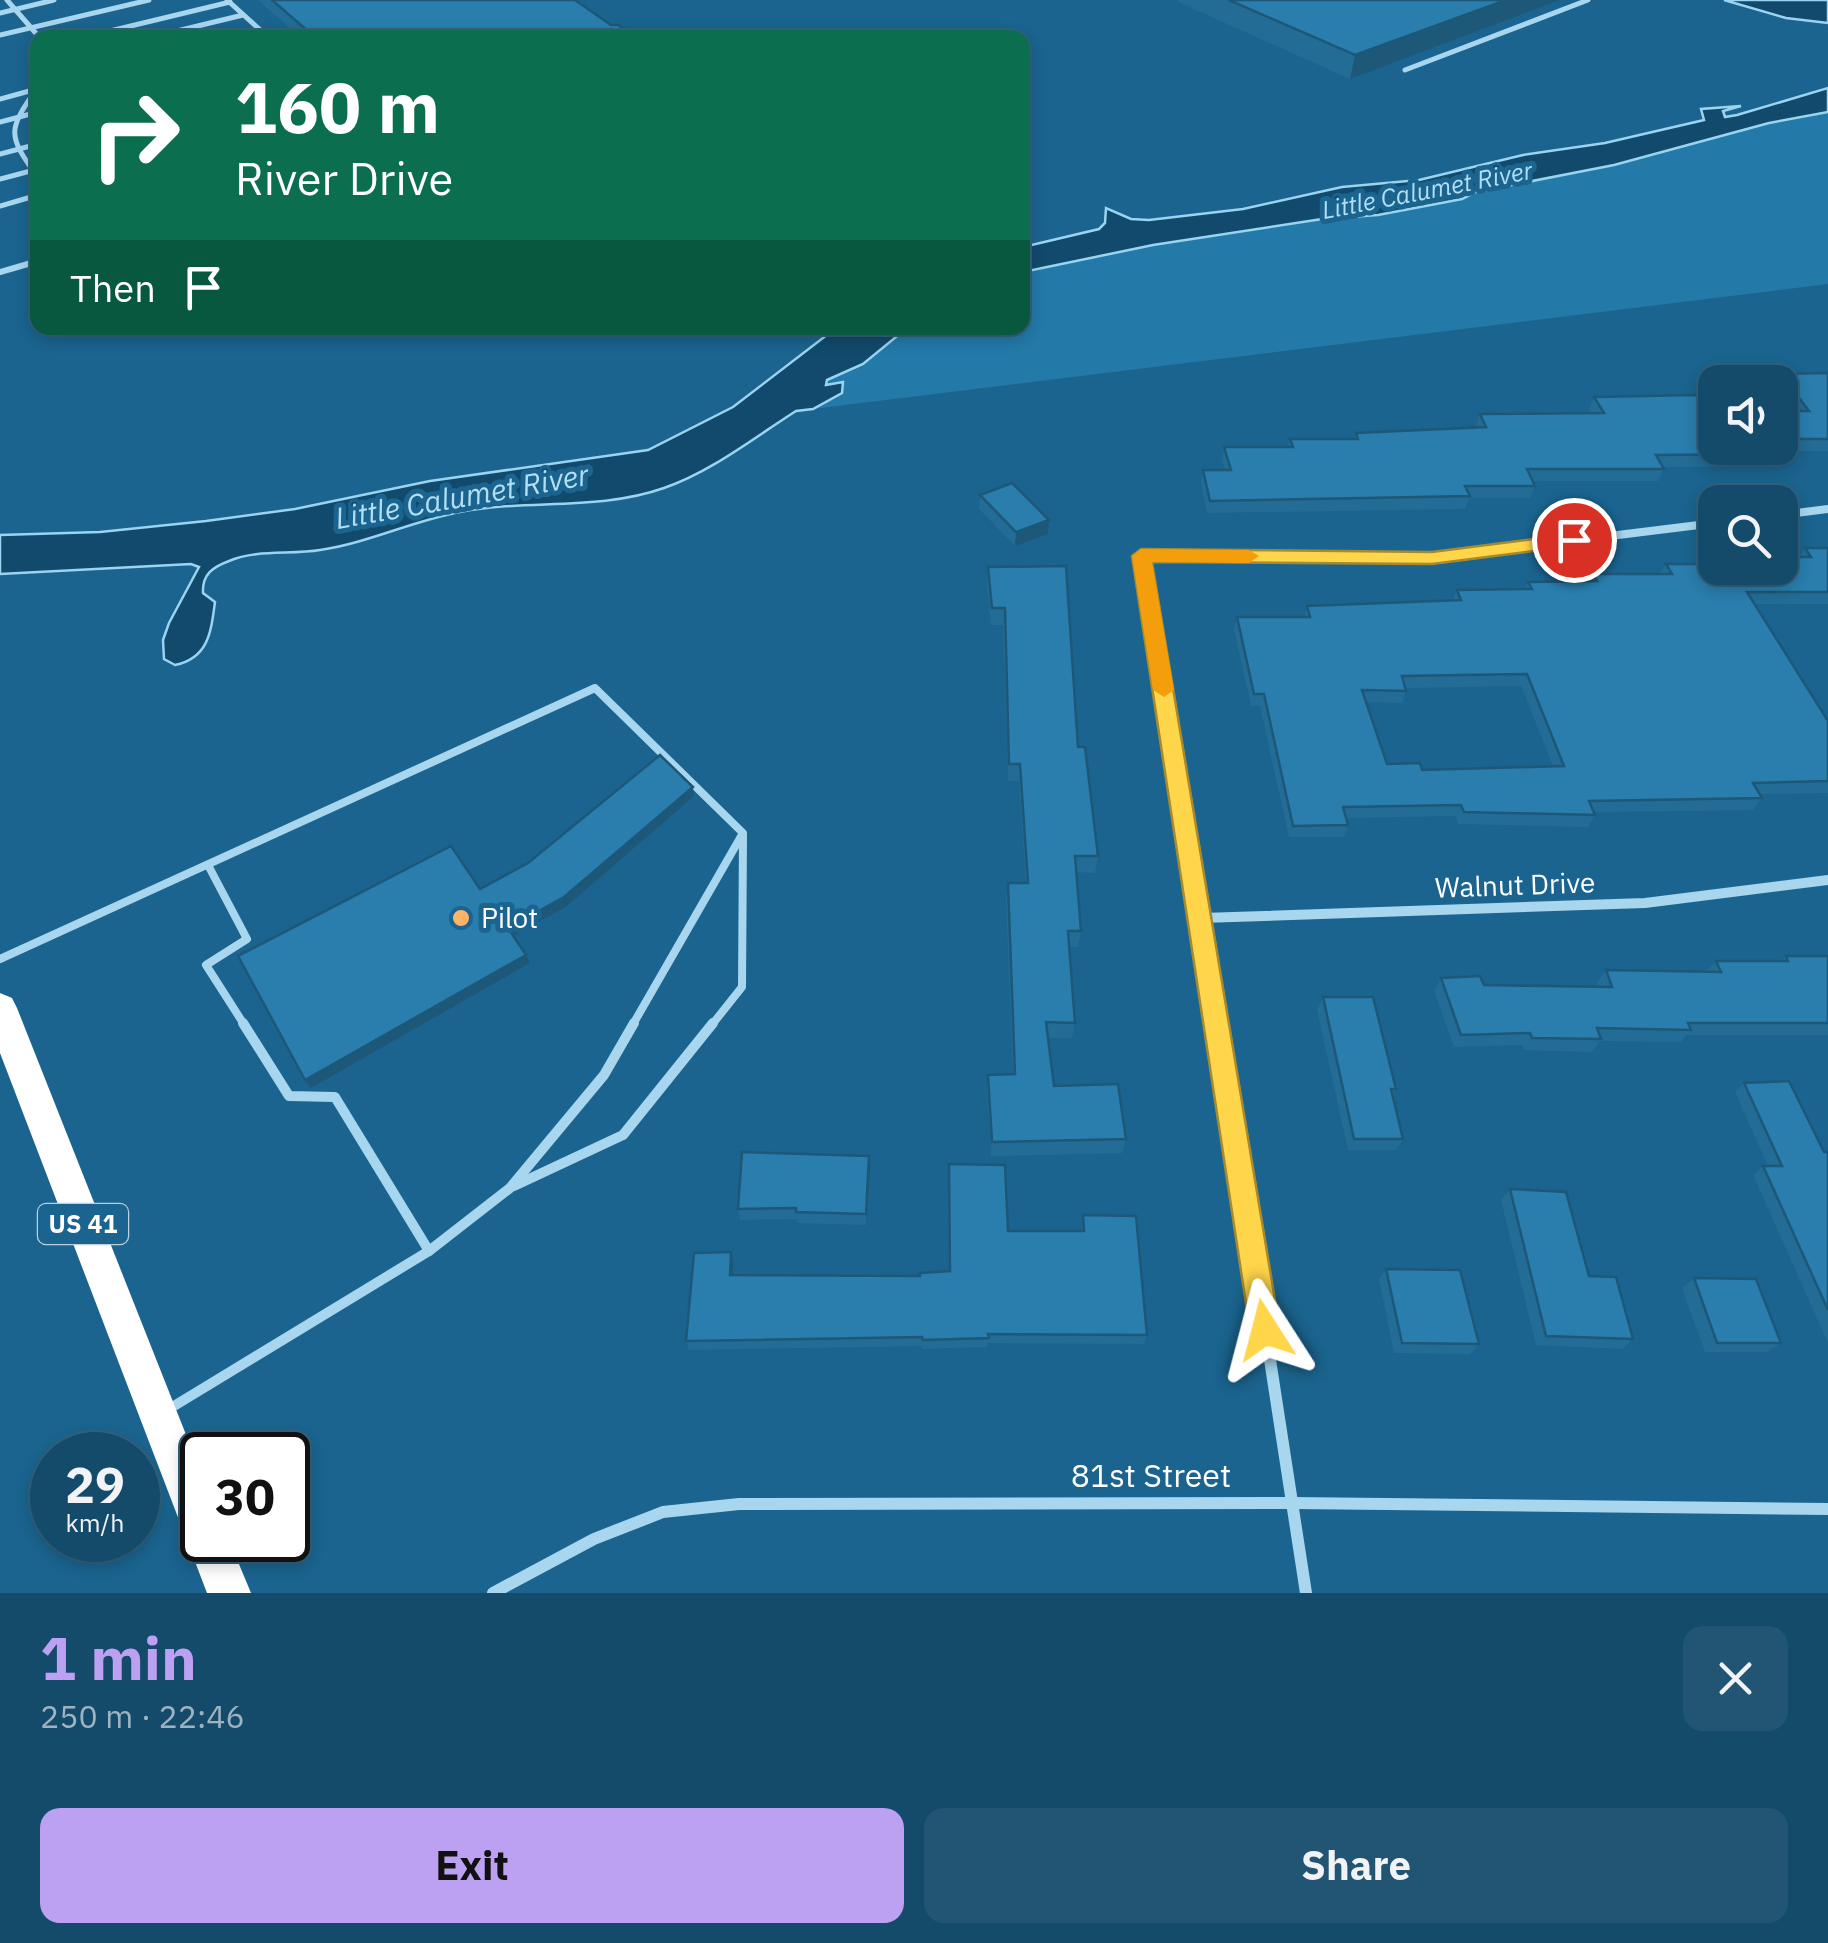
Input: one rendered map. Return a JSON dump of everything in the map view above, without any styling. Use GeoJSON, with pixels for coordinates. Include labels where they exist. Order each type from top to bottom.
{"type":"FeatureCollection","features":[{"type":"Feature","properties":{"kind":"highway","name":"US 41"},"geometry":{"type":"LineString","coordinates":[[0,1008],[180,1473]]}},
{"type":"Feature","properties":{"kind":"highway"},"geometry":{"type":"LineString","coordinates":[[217,1562],[229,1593]]}},
{"type":"Feature","properties":{"kind":"street"},"geometry":{"type":"LineString","coordinates":[[1798,513],[1828,509]]}},
{"type":"Feature","properties":{"kind":"street"},"geometry":{"type":"LineString","coordinates":[[1306,1593],[1202,918],[1141,556],[1432,558],[1698,525]]}},
{"type":"Feature","properties":{"kind":"street","name":"Walnut Drive"},"geometry":{"type":"LineString","coordinates":[[1202,918],[1645,903],[1828,880]]}},
{"type":"Feature","properties":{"kind":"street","name":"81st Street"},"geometry":{"type":"LineString","coordinates":[[493,1593],[594,1539],[663,1512],[739,1504],[1292,1503],[1828,1509]]}},
{"type":"Feature","properties":{"kind":"lane"},"geometry":{"type":"LineString","coordinates":[[6,0],[33,30]]}},
{"type":"Feature","properties":{"kind":"lane"},"geometry":{"type":"LineString","coordinates":[[0,12],[54,0]]}},
{"type":"Feature","properties":{"kind":"lane"},"geometry":{"type":"LineString","coordinates":[[0,35],[148,0]]}},
{"type":"Feature","properties":{"kind":"lane"},"geometry":{"type":"LineString","coordinates":[[1405,70],[1588,0]]}},
{"type":"Feature","properties":{"kind":"lane"},"geometry":{"type":"LineString","coordinates":[[113,30],[229,1],[260,30]]}},
{"type":"Feature","properties":{"kind":"lane"},"geometry":{"type":"LineString","coordinates":[[180,30],[243,14]]}},
{"type":"Feature","properties":{"kind":"lane"},"geometry":{"type":"LineString","coordinates":[[0,88],[3,98],[30,91]]}},
{"type":"Feature","properties":{"kind":"lane"},"geometry":{"type":"LineString","coordinates":[[30,99],[16,118],[15,150],[30,166]]}},
{"type":"Feature","properties":{"kind":"lane"},"geometry":{"type":"LineString","coordinates":[[0,122],[30,114]]}},
{"type":"Feature","properties":{"kind":"lane"},"geometry":{"type":"LineString","coordinates":[[0,154],[30,146]]}},
{"type":"Feature","properties":{"kind":"lane"},"geometry":{"type":"LineString","coordinates":[[0,179],[30,171]]}},
{"type":"Feature","properties":{"kind":"lane"},"geometry":{"type":"LineString","coordinates":[[0,206],[30,197]]}},
{"type":"Feature","properties":{"kind":"lane"},"geometry":{"type":"LineString","coordinates":[[0,272],[30,263]]}},
{"type":"Feature","properties":{"kind":"lane"},"geometry":{"type":"LineString","coordinates":[[0,959],[595,688],[743,833],[742,987],[623,1135],[510,1188],[428,1251],[157,1416]]}},
{"type":"Feature","properties":{"kind":"lane"},"geometry":{"type":"LineString","coordinates":[[510,1188],[604,1075],[743,833]]}},
{"type":"Feature","properties":{"kind":"lane"},"geometry":{"type":"LineString","coordinates":[[208,865],[246,939],[206,965],[289,1096],[334,1097],[428,1251]]}},
{"type":"Feature","properties":{"kind":"shaded area"},"geometry":{"type":"Polygon","coordinates":[[[1828,112],[1828,284],[813,409],[842,393],[833,385],[825,385],[827,380],[863,364],[898,335],[1030,335],[1030,271],[1153,245],[1322,219],[1350,219],[1461,199],[1476,192],[1614,165],[1769,123],[1828,112]]]}},
{"type":"Feature","properties":{"kind":"water"},"geometry":{"type":"Polygon","coordinates":[[[1724,0],[1828,0],[1828,23],[1786,18],[1724,0]]]}},
{"type":"Feature","properties":{"kind":"water","name":"Little Calumet River"},"geometry":{"type":"Polygon","coordinates":[[[1828,88],[1828,112],[1769,123],[1614,165],[1378,215],[1322,219],[1153,245],[1030,271],[1030,245],[1099,229],[1105,223],[1106,208],[1131,219],[1149,220],[1243,209],[1342,187],[1419,180],[1523,155],[1605,143],[1704,120],[1701,109],[1741,106],[1723,111],[1725,117],[1828,88]]]}},
{"type":"Feature","properties":{"kind":"water","name":"Little Calumet River"},"geometry":{"type":"Polygon","coordinates":[[[827,335],[898,335],[863,364],[827,380],[826,385],[843,382],[842,393],[813,409],[796,411],[716,463],[664,488],[614,500],[460,512],[338,547],[251,555],[223,563],[204,581],[203,593],[215,602],[206,642],[195,656],[175,665],[164,659],[163,640],[199,567],[191,564],[0,574],[0,535],[100,532],[206,521],[295,509],[430,481],[648,450],[733,407],[827,335]]]}},
{"type":"Feature","properties":{"kind":"building"},"geometry":{"type":"Polygon","coordinates":[[[272,0],[575,0],[611,25],[626,30],[307,30],[272,0]]]}},
{"type":"Feature","properties":{"kind":"building"},"geometry":{"type":"Polygon","coordinates":[[[1229,0],[1506,0],[1355,55],[1229,0]]]}},
{"type":"Feature","properties":{"kind":"building"},"geometry":{"type":"Polygon","coordinates":[[[1828,373],[1828,439],[1798,436],[1798,411],[1809,411],[1798,396],[1798,374],[1828,373]]]}},
{"type":"Feature","properties":{"kind":"building"},"geometry":{"type":"Polygon","coordinates":[[[1696,395],[1698,455],[1656,455],[1664,469],[1527,469],[1535,486],[1465,486],[1470,496],[1210,501],[1203,470],[1231,470],[1224,447],[1293,447],[1290,439],[1358,439],[1356,433],[1486,427],[1480,414],[1604,413],[1594,397],[1696,395]]]}},
{"type":"Feature","properties":{"kind":"building"},"geometry":{"type":"Polygon","coordinates":[[[1012,483],[1049,520],[1016,532],[980,495],[1012,483]]]}},
{"type":"Feature","properties":{"kind":"building"},"geometry":{"type":"Polygon","coordinates":[[[1805,548],[1828,548],[1828,592],[1747,592],[1828,721],[1828,781],[1753,783],[1762,798],[1589,801],[1595,815],[1464,812],[1461,805],[1343,807],[1348,825],[1293,826],[1264,694],[1254,694],[1237,617],[1310,617],[1307,606],[1461,600],[1457,590],[1532,589],[1528,582],[1597,581],[1593,574],[1672,574],[1666,564],[1698,564],[1698,585],[1798,585],[1798,557],[1811,557],[1805,548]],[[1527,674],[1402,676],[1406,691],[1362,690],[1387,764],[1420,763],[1422,770],[1564,766],[1527,674]]]}},
{"type":"Feature","properties":{"kind":"building"},"geometry":{"type":"Polygon","coordinates":[[[1066,566],[1078,747],[1085,747],[1098,856],[1075,856],[1081,931],[1068,931],[1075,1023],[1046,1022],[1054,1086],[1118,1084],[1126,1139],[992,1142],[988,1075],[1015,1074],[1008,883],[1028,883],[1020,764],[1009,764],[1005,608],[992,608],[988,567],[1066,566]]]}},
{"type":"Feature","properties":{"kind":"building"},"geometry":{"type":"Polygon","coordinates":[[[660,755],[693,787],[564,897],[508,928],[526,955],[305,1080],[238,956],[451,846],[480,889],[528,863],[660,755]]]}},
{"type":"Feature","properties":{"kind":"building"},"geometry":{"type":"Polygon","coordinates":[[[1786,956],[1828,956],[1828,1023],[1688,1023],[1691,1030],[1597,1028],[1601,1039],[1532,1038],[1530,1033],[1461,1035],[1441,978],[1480,976],[1484,985],[1612,987],[1606,970],[1721,972],[1716,961],[1788,961],[1786,956]]]}},
{"type":"Feature","properties":{"kind":"building"},"geometry":{"type":"Polygon","coordinates":[[[1323,997],[1373,997],[1396,1089],[1391,1089],[1403,1139],[1354,1139],[1323,997]]]}},
{"type":"Feature","properties":{"kind":"building"},"geometry":{"type":"Polygon","coordinates":[[[1789,1081],[1824,1152],[1828,1152],[1828,1310],[1763,1166],[1782,1166],[1744,1083],[1789,1081]]]}},
{"type":"Feature","properties":{"kind":"building"},"geometry":{"type":"Polygon","coordinates":[[[742,1152],[869,1156],[866,1214],[796,1212],[796,1208],[738,1209],[742,1152]]]}},
{"type":"Feature","properties":{"kind":"building"},"geometry":{"type":"Polygon","coordinates":[[[949,1164],[1005,1165],[1008,1231],[1084,1231],[1083,1215],[1136,1216],[1147,1335],[988,1334],[989,1338],[923,1340],[922,1337],[686,1341],[694,1253],[731,1252],[730,1275],[920,1276],[950,1271],[949,1164]]]}},
{"type":"Feature","properties":{"kind":"building"},"geometry":{"type":"Polygon","coordinates":[[[1510,1189],[1566,1192],[1589,1276],[1616,1277],[1633,1339],[1546,1336],[1510,1189]]]}},
{"type":"Feature","properties":{"kind":"building"},"geometry":{"type":"Polygon","coordinates":[[[1386,1269],[1460,1270],[1479,1344],[1402,1343],[1386,1269]]]}},
{"type":"Feature","properties":{"kind":"building"},"geometry":{"type":"Polygon","coordinates":[[[1694,1278],[1756,1279],[1781,1343],[1717,1343],[1694,1278]]]}},
{"type":"Feature","properties":{"kind":"slow traffic"},"geometry":{"type":"LineString","coordinates":[[1164,690],[1141,556],[1249,556]]}},
{"type":"Feature","properties":{"kind":"place","name":"Pilot"},"geometry":{"type":"Point","coordinates":[461,918]}},
{"type":"Feature","properties":{"kind":"route"},"geometry":{"type":"LineString","coordinates":[[1265,1330],[1141,556],[1432,558],[1574,540]]}}]}
